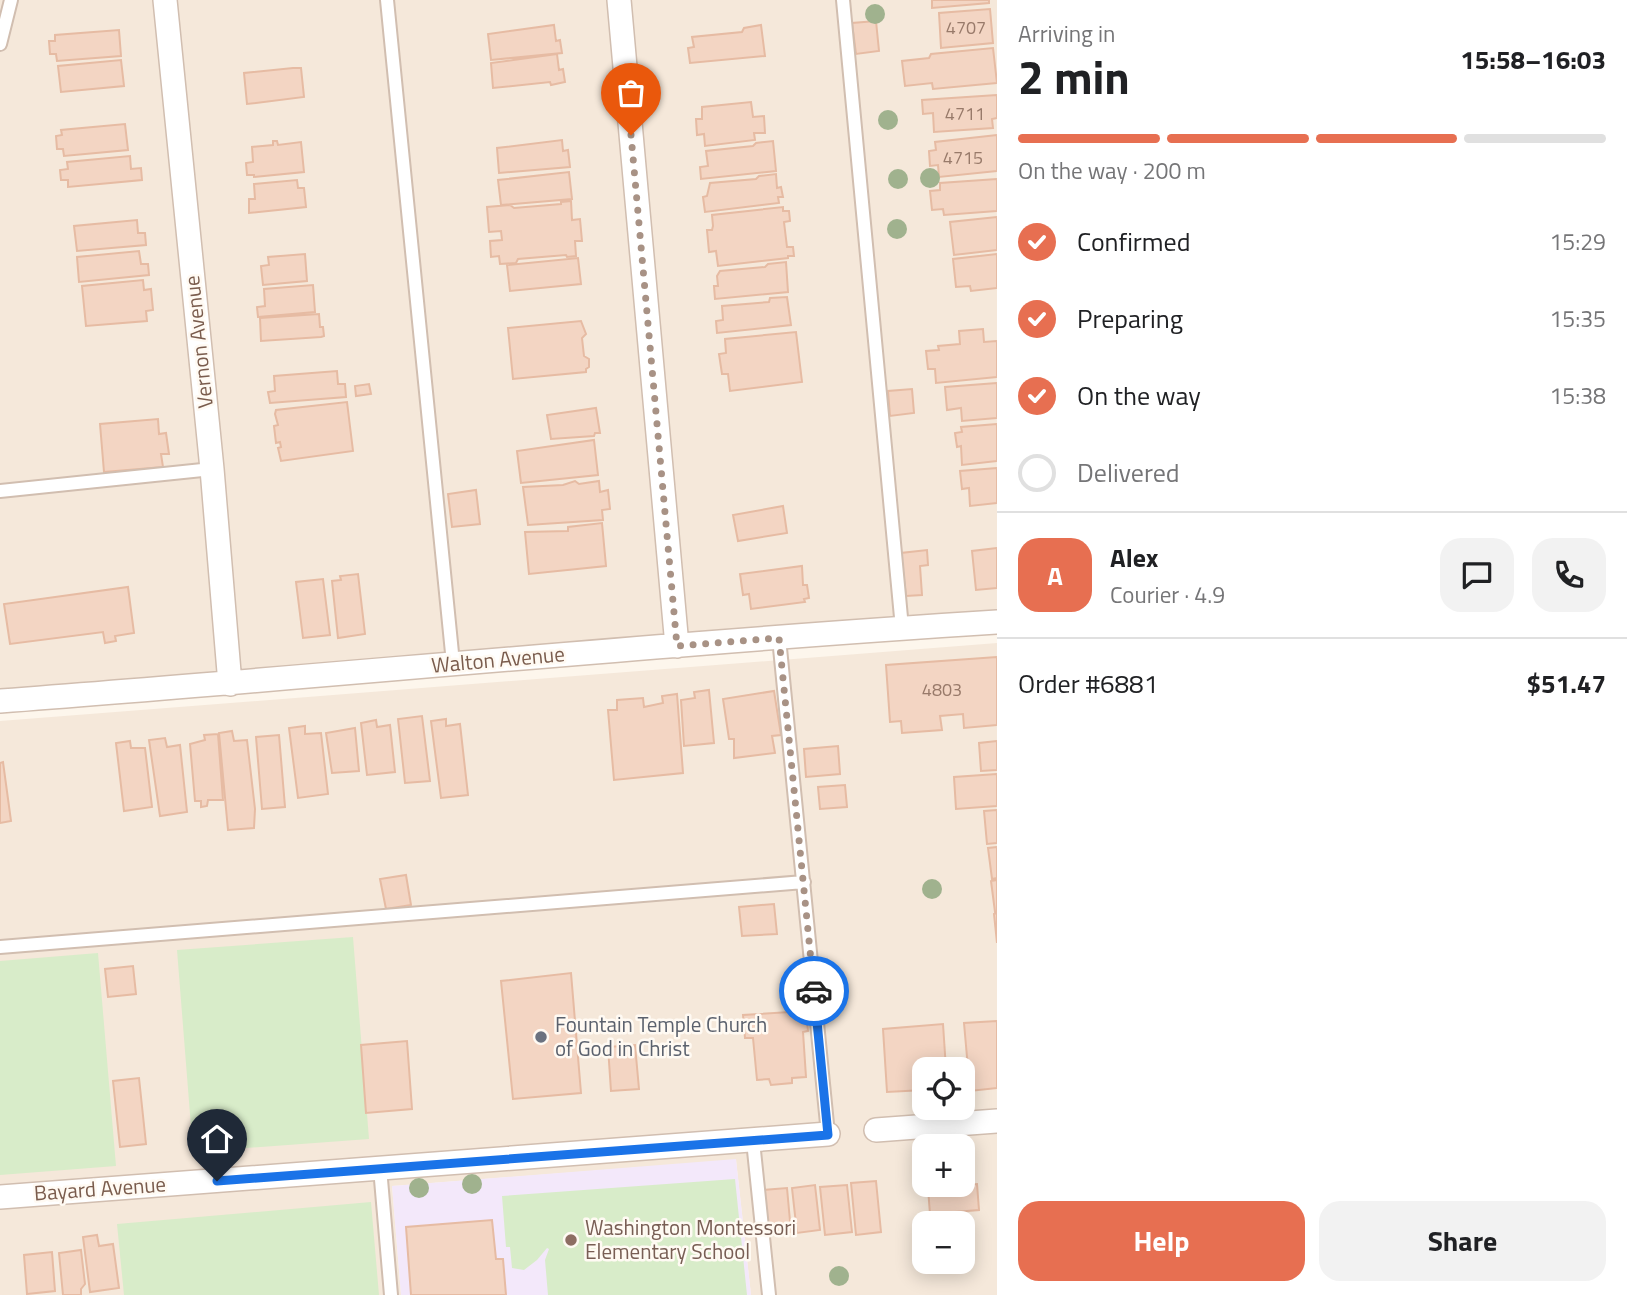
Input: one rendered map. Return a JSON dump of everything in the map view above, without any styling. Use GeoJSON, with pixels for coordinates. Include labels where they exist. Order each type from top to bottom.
{"type":"FeatureCollection","features":[{"type":"Feature","properties":{"kind":"street","name":"Vernon Avenue"},"geometry":{"type":"LineString","coordinates":[[165,0],[212,469],[230,684]]}},
{"type":"Feature","properties":{"kind":"street"},"geometry":{"type":"LineString","coordinates":[[619,0],[677,646]]}},
{"type":"Feature","properties":{"kind":"street","name":"Walton Avenue"},"geometry":{"type":"LineString","coordinates":[[0,701],[997,622]]}},
{"type":"Feature","properties":{"kind":"street"},"geometry":{"type":"LineString","coordinates":[[876,1130],[997,1121]]}},
{"type":"Feature","properties":{"kind":"street","name":"Bayard Avenue"},"geometry":{"type":"LineString","coordinates":[[0,1197],[828,1135]]}},
{"type":"Feature","properties":{"kind":"lane"},"geometry":{"type":"LineString","coordinates":[[0,44],[10,0]]}},
{"type":"Feature","properties":{"kind":"lane"},"geometry":{"type":"LineString","coordinates":[[387,0],[453,663]]}},
{"type":"Feature","properties":{"kind":"lane"},"geometry":{"type":"LineString","coordinates":[[843,0],[902,628]]}},
{"type":"Feature","properties":{"kind":"lane"},"geometry":{"type":"LineString","coordinates":[[0,491],[212,469]]}},
{"type":"Feature","properties":{"kind":"lane"},"geometry":{"type":"LineString","coordinates":[[779,638],[828,1135]]}},
{"type":"Feature","properties":{"kind":"lane"},"geometry":{"type":"LineString","coordinates":[[0,947],[804,882]]}},
{"type":"Feature","properties":{"kind":"lane"},"geometry":{"type":"LineString","coordinates":[[752,1140],[769,1295]]}},
{"type":"Feature","properties":{"kind":"lane"},"geometry":{"type":"LineString","coordinates":[[380,1168],[391,1295]]}},
{"type":"Feature","properties":{"kind":"shaded area"},"geometry":{"type":"Polygon","coordinates":[[[0,0],[997,0],[997,623],[0,701],[0,0]]]}},
{"type":"Feature","properties":{"kind":"shaded area"},"geometry":{"type":"Polygon","coordinates":[[[997,643],[997,1295],[751,1295],[736,1160],[392,1186],[401,1295],[0,1295],[0,721],[997,643]]]}},
{"type":"Feature","properties":{"kind":"shaded area","name":"Washington Montessori Elementary School"},"geometry":{"type":"Polygon","coordinates":[[[736,1159],[751,1295],[401,1295],[392,1186],[736,1159]]]}},
{"type":"Feature","properties":{"kind":"green space"},"geometry":{"type":"Polygon","coordinates":[[[353,937],[369,1139],[193,1152],[177,950],[353,937]]]}},
{"type":"Feature","properties":{"kind":"green space"},"geometry":{"type":"Polygon","coordinates":[[[98,953],[116,1166],[0,1175],[0,961],[98,953]]]}},
{"type":"Feature","properties":{"kind":"green space"},"geometry":{"type":"Polygon","coordinates":[[[735,1179],[747,1295],[548,1295],[545,1260],[549,1249],[547,1248],[524,1270],[512,1268],[510,1247],[506,1247],[502,1196],[735,1179]]]}},
{"type":"Feature","properties":{"kind":"green space"},"geometry":{"type":"Polygon","coordinates":[[[371,1202],[379,1295],[124,1295],[117,1224],[371,1202]]]}},
{"type":"Feature","properties":{"kind":"building"},"geometry":{"type":"Polygon","coordinates":[[[932,0],[989,0],[989,3],[932,8],[932,0]]]}},
{"type":"Feature","properties":{"kind":"building"},"geometry":{"type":"Polygon","coordinates":[[[990,9],[993,43],[941,48],[939,13],[990,9]]]}},
{"type":"Feature","properties":{"kind":"building"},"geometry":{"type":"Polygon","coordinates":[[[876,21],[879,51],[856,54],[852,23],[876,21]]]}},
{"type":"Feature","properties":{"kind":"building"},"geometry":{"type":"Polygon","coordinates":[[[554,25],[556,41],[560,40],[562,53],[491,60],[488,34],[554,25]]]}},
{"type":"Feature","properties":{"kind":"building"},"geometry":{"type":"Polygon","coordinates":[[[761,25],[765,56],[690,63],[688,48],[694,47],[692,37],[742,32],[744,28],[761,25]]]}},
{"type":"Feature","properties":{"kind":"building"},"geometry":{"type":"Polygon","coordinates":[[[119,30],[121,56],[57,61],[56,54],[50,54],[49,41],[55,41],[55,35],[119,30]]]}},
{"type":"Feature","properties":{"kind":"building"},"geometry":{"type":"Polygon","coordinates":[[[993,48],[997,83],[933,89],[932,83],[905,86],[902,61],[929,58],[931,54],[993,48]]]}},
{"type":"Feature","properties":{"kind":"building"},"geometry":{"type":"Polygon","coordinates":[[[557,54],[559,70],[563,69],[565,82],[493,88],[491,63],[557,54]]]}},
{"type":"Feature","properties":{"kind":"building"},"geometry":{"type":"Polygon","coordinates":[[[121,60],[124,86],[61,92],[58,66],[121,60]]]}},
{"type":"Feature","properties":{"kind":"building"},"geometry":{"type":"Polygon","coordinates":[[[301,68],[304,97],[247,104],[244,73],[301,68]]]}},
{"type":"Feature","properties":{"kind":"building"},"geometry":{"type":"Polygon","coordinates":[[[997,95],[997,118],[992,119],[993,128],[934,132],[933,113],[923,114],[922,100],[997,95]]]}},
{"type":"Feature","properties":{"kind":"building"},"geometry":{"type":"Polygon","coordinates":[[[751,102],[753,117],[764,116],[765,133],[754,133],[755,140],[705,146],[704,134],[697,135],[696,119],[702,119],[702,107],[751,102]]]}},
{"type":"Feature","properties":{"kind":"building"},"geometry":{"type":"Polygon","coordinates":[[[125,124],[128,150],[64,156],[63,149],[57,149],[56,136],[62,135],[61,130],[125,124]]]}},
{"type":"Feature","properties":{"kind":"building"},"geometry":{"type":"Polygon","coordinates":[[[997,135],[997,171],[939,177],[938,165],[930,166],[929,151],[936,150],[935,142],[997,135]]]}},
{"type":"Feature","properties":{"kind":"building"},"geometry":{"type":"Polygon","coordinates":[[[562,140],[563,151],[568,150],[570,167],[499,173],[497,148],[562,140]]]}},
{"type":"Feature","properties":{"kind":"building"},"geometry":{"type":"Polygon","coordinates":[[[273,141],[277,141],[278,145],[301,142],[304,172],[254,177],[247,175],[246,163],[253,162],[252,147],[273,145],[273,141]]]}},
{"type":"Feature","properties":{"kind":"building"},"geometry":{"type":"Polygon","coordinates":[[[773,141],[776,171],[701,179],[700,167],[708,166],[706,151],[773,141]]]}},
{"type":"Feature","properties":{"kind":"building"},"geometry":{"type":"Polygon","coordinates":[[[130,156],[131,169],[141,168],[142,180],[68,187],[68,180],[61,180],[60,170],[68,169],[67,162],[130,156]]]}},
{"type":"Feature","properties":{"kind":"building"},"geometry":{"type":"Polygon","coordinates":[[[569,172],[572,199],[501,205],[498,180],[569,172]]]}},
{"type":"Feature","properties":{"kind":"building"},"geometry":{"type":"Polygon","coordinates":[[[776,174],[777,188],[781,187],[783,197],[778,197],[779,203],[705,212],[703,197],[707,196],[710,183],[756,179],[759,176],[776,174]]]}},
{"type":"Feature","properties":{"kind":"building"},"geometry":{"type":"Polygon","coordinates":[[[997,179],[997,211],[944,215],[943,209],[932,210],[930,191],[940,190],[940,183],[997,179]]]}},
{"type":"Feature","properties":{"kind":"building"},"geometry":{"type":"Polygon","coordinates":[[[297,180],[298,188],[304,188],[306,207],[249,213],[249,199],[255,199],[254,184],[297,180]]]}},
{"type":"Feature","properties":{"kind":"building"},"geometry":{"type":"Polygon","coordinates":[[[571,201],[572,220],[580,219],[582,241],[575,241],[576,256],[518,259],[516,263],[500,264],[499,256],[491,257],[490,241],[502,240],[501,231],[489,232],[487,207],[510,205],[514,208],[571,201]]]}},
{"type":"Feature","properties":{"kind":"building"},"geometry":{"type":"Polygon","coordinates":[[[783,207],[783,211],[789,211],[790,221],[784,222],[787,247],[793,247],[794,256],[718,266],[716,251],[709,252],[707,230],[712,230],[712,215],[783,207]]]}},
{"type":"Feature","properties":{"kind":"building"},"geometry":{"type":"Polygon","coordinates":[[[997,217],[997,250],[954,255],[950,222],[997,217]]]}},
{"type":"Feature","properties":{"kind":"building"},"geometry":{"type":"Polygon","coordinates":[[[137,220],[138,233],[145,233],[146,245],[77,251],[74,226],[137,220]]]}},
{"type":"Feature","properties":{"kind":"building"},"geometry":{"type":"Polygon","coordinates":[[[139,251],[141,264],[148,264],[149,275],[79,282],[77,257],[139,251]]]}},
{"type":"Feature","properties":{"kind":"building"},"geometry":{"type":"Polygon","coordinates":[[[305,254],[307,281],[263,285],[261,266],[269,265],[268,257],[305,254]]]}},
{"type":"Feature","properties":{"kind":"building"},"geometry":{"type":"Polygon","coordinates":[[[997,254],[997,288],[971,291],[970,286],[956,287],[953,259],[997,254]]]}},
{"type":"Feature","properties":{"kind":"building"},"geometry":{"type":"Polygon","coordinates":[[[578,258],[581,284],[510,291],[507,265],[578,258]]]}},
{"type":"Feature","properties":{"kind":"building"},"geometry":{"type":"Polygon","coordinates":[[[786,262],[788,292],[715,299],[714,286],[718,286],[717,276],[720,271],[765,267],[768,264],[786,262]]]}},
{"type":"Feature","properties":{"kind":"building"},"geometry":{"type":"Polygon","coordinates":[[[143,280],[144,290],[151,289],[153,310],[146,311],[147,321],[86,326],[82,286],[143,280]]]}},
{"type":"Feature","properties":{"kind":"building"},"geometry":{"type":"Polygon","coordinates":[[[313,285],[315,312],[258,317],[257,307],[265,306],[264,289],[313,285]]]}},
{"type":"Feature","properties":{"kind":"building"},"geometry":{"type":"Polygon","coordinates":[[[787,297],[791,325],[717,333],[716,321],[723,320],[722,306],[769,302],[770,298],[787,297]]]}},
{"type":"Feature","properties":{"kind":"building"},"geometry":{"type":"Polygon","coordinates":[[[319,314],[324,336],[261,341],[260,318],[319,314]]]}},
{"type":"Feature","properties":{"kind":"building"},"geometry":{"type":"Polygon","coordinates":[[[581,321],[586,334],[582,338],[584,356],[589,359],[586,372],[513,379],[508,328],[581,321]]]}},
{"type":"Feature","properties":{"kind":"building"},"geometry":{"type":"Polygon","coordinates":[[[983,329],[984,342],[997,341],[997,377],[936,383],[935,369],[928,369],[926,351],[939,350],[938,346],[960,344],[959,331],[983,329]]]}},
{"type":"Feature","properties":{"kind":"building"},"geometry":{"type":"Polygon","coordinates":[[[796,332],[802,382],[730,391],[728,374],[722,374],[719,354],[726,353],[725,339],[796,332]]]}},
{"type":"Feature","properties":{"kind":"building"},"geometry":{"type":"Polygon","coordinates":[[[337,371],[338,384],[345,384],[346,397],[270,403],[268,392],[275,391],[274,376],[337,371]]]}},
{"type":"Feature","properties":{"kind":"building"},"geometry":{"type":"Polygon","coordinates":[[[997,383],[997,418],[962,421],[961,408],[947,410],[945,387],[997,383]]]}},
{"type":"Feature","properties":{"kind":"building"},"geometry":{"type":"Polygon","coordinates":[[[369,384],[371,394],[356,396],[355,386],[369,384]]]}},
{"type":"Feature","properties":{"kind":"building"},"geometry":{"type":"Polygon","coordinates":[[[912,389],[914,413],[890,416],[888,391],[912,389]]]}},
{"type":"Feature","properties":{"kind":"building"},"geometry":{"type":"Polygon","coordinates":[[[347,402],[353,451],[281,461],[278,448],[281,447],[280,442],[276,443],[274,426],[278,425],[276,410],[347,402]]]}},
{"type":"Feature","properties":{"kind":"building"},"geometry":{"type":"Polygon","coordinates":[[[596,408],[600,433],[595,433],[594,436],[551,439],[547,415],[596,408]]]}},
{"type":"Feature","properties":{"kind":"building"},"geometry":{"type":"Polygon","coordinates":[[[158,419],[159,434],[166,433],[169,454],[161,454],[163,467],[104,472],[100,424],[158,419]]]}},
{"type":"Feature","properties":{"kind":"building"},"geometry":{"type":"Polygon","coordinates":[[[997,424],[997,461],[962,465],[961,446],[957,447],[955,433],[962,432],[961,427],[997,424]]]}},
{"type":"Feature","properties":{"kind":"building"},"geometry":{"type":"Polygon","coordinates":[[[594,440],[598,475],[521,483],[517,451],[594,440]]]}},
{"type":"Feature","properties":{"kind":"building"},"geometry":{"type":"Polygon","coordinates":[[[997,468],[997,503],[970,506],[969,488],[962,489],[960,471],[997,468]]]}},
{"type":"Feature","properties":{"kind":"building"},"geometry":{"type":"Polygon","coordinates":[[[575,481],[579,484],[599,481],[600,492],[608,490],[610,509],[602,510],[603,520],[528,525],[523,487],[563,485],[575,481]]]}},
{"type":"Feature","properties":{"kind":"building"},"geometry":{"type":"Polygon","coordinates":[[[476,490],[480,524],[452,527],[448,494],[476,490]]]}},
{"type":"Feature","properties":{"kind":"building"},"geometry":{"type":"Polygon","coordinates":[[[783,506],[787,533],[738,541],[733,515],[783,506]]]}},
{"type":"Feature","properties":{"kind":"building"},"geometry":{"type":"Polygon","coordinates":[[[602,523],[606,566],[529,574],[525,532],[568,531],[568,527],[602,523]]]}},
{"type":"Feature","properties":{"kind":"building"},"geometry":{"type":"Polygon","coordinates":[[[997,548],[997,588],[976,590],[972,551],[997,548]]]}},
{"type":"Feature","properties":{"kind":"building"},"geometry":{"type":"Polygon","coordinates":[[[927,550],[928,565],[920,566],[922,595],[906,596],[901,553],[927,550]]]}},
{"type":"Feature","properties":{"kind":"building"},"geometry":{"type":"Polygon","coordinates":[[[802,566],[803,585],[807,585],[809,598],[804,599],[805,602],[751,609],[749,594],[743,595],[740,574],[802,566]]]}},
{"type":"Feature","properties":{"kind":"building"},"geometry":{"type":"Polygon","coordinates":[[[358,574],[365,634],[338,638],[332,581],[341,580],[340,576],[358,574]]]}},
{"type":"Feature","properties":{"kind":"building"},"geometry":{"type":"Polygon","coordinates":[[[323,579],[330,635],[303,638],[296,582],[323,579]]]}},
{"type":"Feature","properties":{"kind":"building"},"geometry":{"type":"Polygon","coordinates":[[[128,587],[134,633],[115,636],[116,641],[105,643],[103,632],[10,644],[4,604],[128,587]]]}},
{"type":"Feature","properties":{"kind":"building"},"geometry":{"type":"Polygon","coordinates":[[[997,657],[997,725],[964,728],[963,714],[940,716],[942,730],[902,733],[901,721],[890,722],[886,665],[997,657]]]}},
{"type":"Feature","properties":{"kind":"building"},"geometry":{"type":"Polygon","coordinates":[[[709,690],[714,743],[684,746],[681,700],[695,698],[694,692],[709,690]]]}},
{"type":"Feature","properties":{"kind":"building"},"geometry":{"type":"Polygon","coordinates":[[[774,691],[781,735],[772,736],[775,753],[734,758],[734,739],[729,739],[723,699],[774,691]]]}},
{"type":"Feature","properties":{"kind":"building"},"geometry":{"type":"Polygon","coordinates":[[[677,694],[683,773],[614,780],[608,710],[617,710],[617,700],[643,698],[644,707],[663,703],[662,696],[677,694]]]}},
{"type":"Feature","properties":{"kind":"building"},"geometry":{"type":"Polygon","coordinates":[[[422,716],[430,781],[405,783],[398,719],[422,716]]]}},
{"type":"Feature","properties":{"kind":"building"},"geometry":{"type":"Polygon","coordinates":[[[446,719],[446,726],[460,724],[468,795],[441,798],[431,721],[446,719]]]}},
{"type":"Feature","properties":{"kind":"building"},"geometry":{"type":"Polygon","coordinates":[[[376,720],[377,727],[390,725],[395,772],[367,775],[361,723],[376,720]]]}},
{"type":"Feature","properties":{"kind":"building"},"geometry":{"type":"Polygon","coordinates":[[[305,726],[305,734],[321,733],[328,794],[298,798],[289,728],[305,726]]]}},
{"type":"Feature","properties":{"kind":"building"},"geometry":{"type":"Polygon","coordinates":[[[355,728],[359,771],[332,773],[326,733],[355,728]]]}},
{"type":"Feature","properties":{"kind":"building"},"geometry":{"type":"Polygon","coordinates":[[[232,731],[234,741],[247,740],[255,809],[254,828],[228,830],[219,733],[232,731]]]}},
{"type":"Feature","properties":{"kind":"building"},"geometry":{"type":"Polygon","coordinates":[[[218,734],[223,800],[208,800],[207,806],[201,807],[201,801],[195,801],[190,744],[205,740],[204,735],[218,734]]]}},
{"type":"Feature","properties":{"kind":"building"},"geometry":{"type":"Polygon","coordinates":[[[279,735],[285,807],[262,809],[256,737],[279,735]]]}},
{"type":"Feature","properties":{"kind":"building"},"geometry":{"type":"Polygon","coordinates":[[[165,738],[167,747],[180,745],[187,812],[160,816],[149,740],[165,738]]]}},
{"type":"Feature","properties":{"kind":"building"},"geometry":{"type":"Polygon","coordinates":[[[130,741],[131,748],[145,748],[152,807],[124,811],[116,743],[130,741]]]}},
{"type":"Feature","properties":{"kind":"building"},"geometry":{"type":"Polygon","coordinates":[[[997,741],[997,770],[981,771],[979,743],[997,741]]]}},
{"type":"Feature","properties":{"kind":"building"},"geometry":{"type":"Polygon","coordinates":[[[838,746],[840,774],[806,777],[804,749],[838,746]]]}},
{"type":"Feature","properties":{"kind":"building"},"geometry":{"type":"Polygon","coordinates":[[[3,762],[11,821],[0,823],[0,763],[3,762]]]}},
{"type":"Feature","properties":{"kind":"building"},"geometry":{"type":"Polygon","coordinates":[[[997,774],[997,806],[956,809],[954,777],[997,774]]]}},
{"type":"Feature","properties":{"kind":"building"},"geometry":{"type":"Polygon","coordinates":[[[845,785],[847,807],[820,809],[818,787],[845,785]]]}},
{"type":"Feature","properties":{"kind":"building"},"geometry":{"type":"Polygon","coordinates":[[[997,810],[997,843],[987,844],[984,811],[997,810]]]}},
{"type":"Feature","properties":{"kind":"building"},"geometry":{"type":"Polygon","coordinates":[[[997,847],[997,878],[992,879],[988,848],[997,847]]]}},
{"type":"Feature","properties":{"kind":"building"},"geometry":{"type":"Polygon","coordinates":[[[406,875],[411,905],[386,909],[380,879],[406,875]]]}},
{"type":"Feature","properties":{"kind":"building"},"geometry":{"type":"Polygon","coordinates":[[[997,880],[997,911],[995,912],[991,881],[997,880]]]}},
{"type":"Feature","properties":{"kind":"building"},"geometry":{"type":"Polygon","coordinates":[[[774,904],[777,934],[742,936],[739,907],[774,904]]]}},
{"type":"Feature","properties":{"kind":"building"},"geometry":{"type":"Polygon","coordinates":[[[997,913],[997,943],[994,914],[997,913]]]}},
{"type":"Feature","properties":{"kind":"building"},"geometry":{"type":"Polygon","coordinates":[[[133,966],[136,994],[108,997],[105,969],[133,966]]]}},
{"type":"Feature","properties":{"kind":"building","name":"Fountain Temple Church of God in Christ"},"geometry":{"type":"Polygon","coordinates":[[[571,973],[581,1093],[513,1099],[501,981],[571,973]]]}},
{"type":"Feature","properties":{"kind":"building"},"geometry":{"type":"Polygon","coordinates":[[[806,1011],[808,1031],[803,1032],[806,1077],[792,1078],[792,1083],[771,1085],[769,1079],[757,1080],[753,1038],[745,1038],[743,1015],[806,1011]]]}},
{"type":"Feature","properties":{"kind":"building"},"geometry":{"type":"Polygon","coordinates":[[[997,1021],[997,1088],[975,1090],[975,1057],[967,1057],[964,1023],[997,1021]]]}},
{"type":"Feature","properties":{"kind":"building"},"geometry":{"type":"Polygon","coordinates":[[[943,1024],[945,1057],[912,1057],[912,1091],[887,1092],[883,1029],[943,1024]]]}},
{"type":"Feature","properties":{"kind":"building"},"geometry":{"type":"Polygon","coordinates":[[[407,1041],[412,1109],[366,1113],[361,1045],[407,1041]]]}},
{"type":"Feature","properties":{"kind":"building"},"geometry":{"type":"Polygon","coordinates":[[[635,1045],[639,1089],[611,1091],[608,1047],[635,1045]]]}},
{"type":"Feature","properties":{"kind":"building"},"geometry":{"type":"Polygon","coordinates":[[[139,1078],[146,1144],[120,1147],[113,1081],[139,1078]]]}},
{"type":"Feature","properties":{"kind":"building"},"geometry":{"type":"Polygon","coordinates":[[[876,1181],[881,1232],[856,1235],[851,1183],[876,1181]]]}},
{"type":"Feature","properties":{"kind":"building"},"geometry":{"type":"Polygon","coordinates":[[[975,1184],[979,1210],[930,1211],[929,1197],[975,1197],[975,1184]]]}},
{"type":"Feature","properties":{"kind":"building"},"geometry":{"type":"Polygon","coordinates":[[[815,1185],[820,1230],[797,1233],[792,1188],[815,1185]]]}},
{"type":"Feature","properties":{"kind":"building"},"geometry":{"type":"Polygon","coordinates":[[[847,1185],[852,1232],[825,1235],[820,1187],[847,1185]]]}},
{"type":"Feature","properties":{"kind":"building"},"geometry":{"type":"Polygon","coordinates":[[[787,1188],[791,1232],[768,1234],[763,1190],[787,1188]]]}},
{"type":"Feature","properties":{"kind":"building"},"geometry":{"type":"Polygon","coordinates":[[[492,1220],[496,1259],[503,1259],[506,1295],[411,1295],[406,1227],[492,1220]]]}},
{"type":"Feature","properties":{"kind":"building"},"geometry":{"type":"Polygon","coordinates":[[[97,1235],[99,1246],[113,1244],[119,1288],[90,1292],[83,1237],[97,1235]]]}},
{"type":"Feature","properties":{"kind":"building"},"geometry":{"type":"Polygon","coordinates":[[[81,1250],[85,1284],[81,1295],[63,1295],[59,1253],[81,1250]]]}},
{"type":"Feature","properties":{"kind":"building"},"geometry":{"type":"Polygon","coordinates":[[[52,1252],[55,1291],[27,1294],[24,1255],[52,1252]]]}},
{"type":"Feature","properties":{"kind":"way so far"},"geometry":{"type":"LineString","coordinates":[[631,135],[677,646],[779,638],[814,991]]}},
{"type":"Feature","properties":{"kind":"place","name":"Fountain Temple Church of God in Christ"},"geometry":{"type":"Point","coordinates":[541,1037]}},
{"type":"Feature","properties":{"kind":"place","name":"Washington Montessori Elementary School"},"geometry":{"type":"Point","coordinates":[571,1240]}},
{"type":"Feature","properties":{"kind":"route"},"geometry":{"type":"LineString","coordinates":[[217,1181],[828,1135],[814,991]]}}]}
